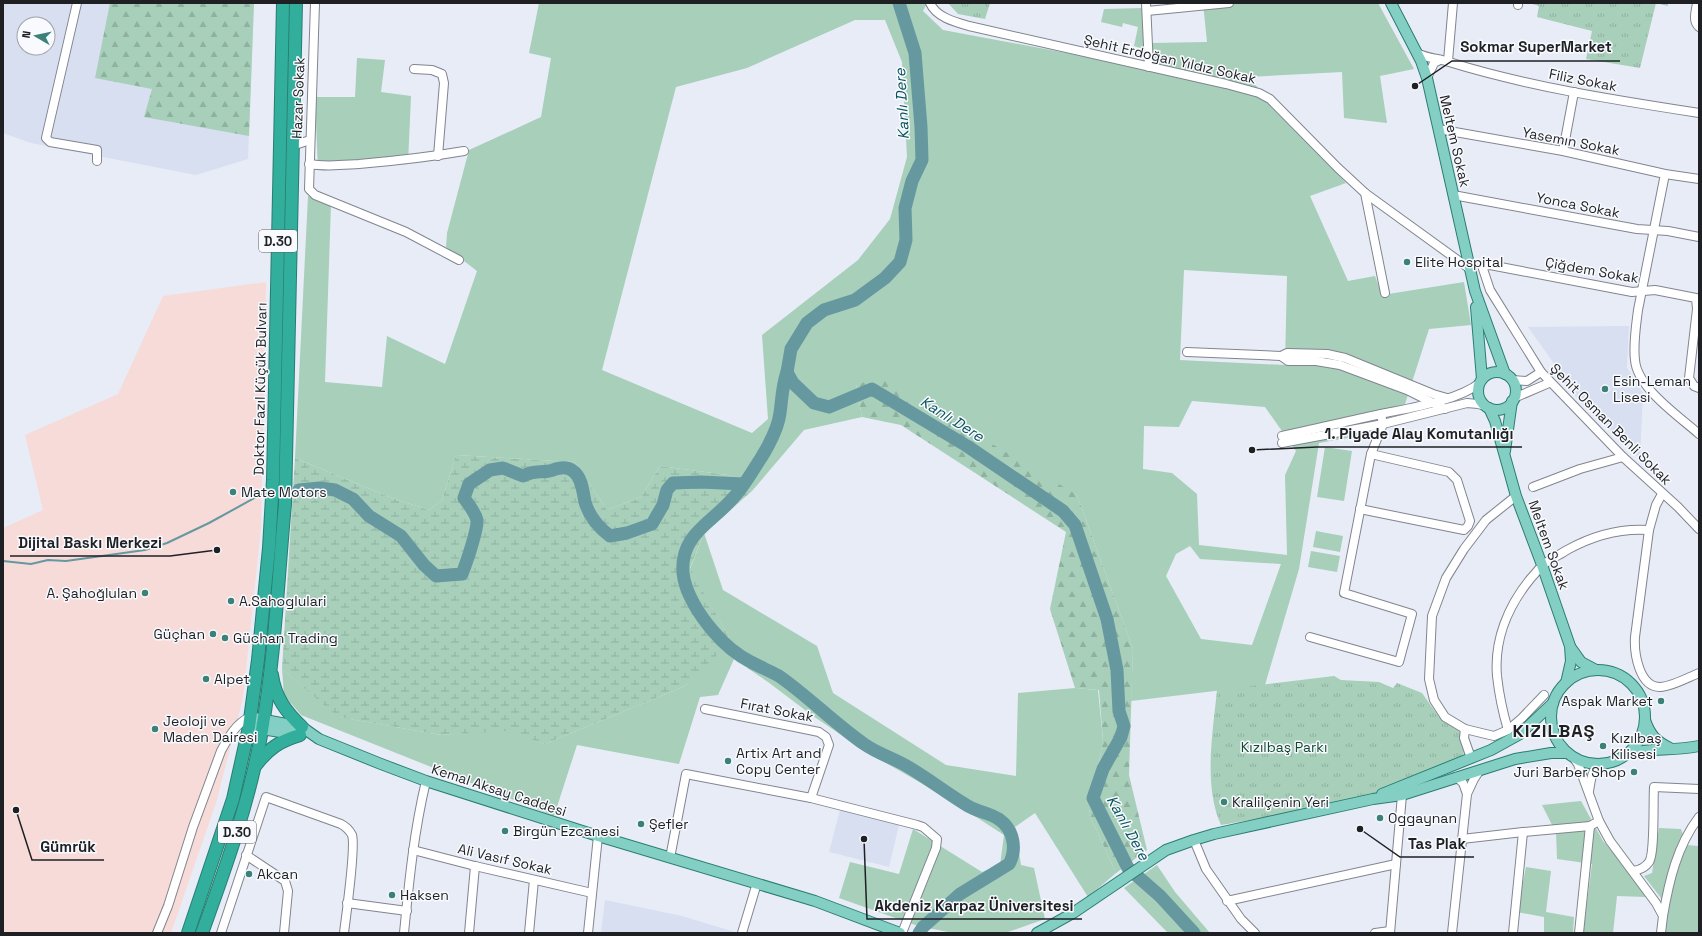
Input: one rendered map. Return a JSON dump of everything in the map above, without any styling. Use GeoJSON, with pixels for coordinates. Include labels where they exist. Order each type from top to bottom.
{"type":"FeatureCollection","features":[{"type":"Feature","properties":{"kind":"highway","name":"Doktor Fazıl Küçük Bulvarı"},"geometry":{"type":"LineString","coordinates":[[188,933],[233,799],[249,722],[269,548],[273,480],[283,3]]}},
{"type":"Feature","properties":{"kind":"highway","name":"Doktor Fazıl Küçük Bulvarı"},"geometry":{"type":"LineString","coordinates":[[202,933],[246,804],[255,768],[263,724],[270,662],[285,504],[296,3]]}},
{"type":"Feature","properties":{"kind":"highway"},"geometry":{"type":"LineString","coordinates":[[255,768],[263,756],[274,746],[301,731],[278,698],[273,683],[270,662]]}},
{"type":"Feature","properties":{"kind":"main road","name":"Meltem Sokak"},"geometry":{"type":"LineString","coordinates":[[1391,3],[1417,53],[1426,78],[1475,291],[1508,377]]}},
{"type":"Feature","properties":{"kind":"main road","name":"Meltem Sokak"},"geometry":{"type":"LineString","coordinates":[[1475,291],[1481,381]]}},
{"type":"Feature","properties":{"kind":"main road"},"geometry":{"type":"LineString","coordinates":[[1492,372],[1499,372],[1508,377],[1515,391],[1513,400],[1505,407],[1500,409],[1487,407],[1482,402],[1478,393],[1481,381],[1492,372]]}},
{"type":"Feature","properties":{"kind":"main road","name":"Meltem Sokak"},"geometry":{"type":"LineString","coordinates":[[1504,453],[1513,400]]}},
{"type":"Feature","properties":{"kind":"main road","name":"Meltem Sokak"},"geometry":{"type":"LineString","coordinates":[[1487,407],[1504,453],[1516,496],[1570,646],[1571,661],[1566,683]]}},
{"type":"Feature","properties":{"kind":"main road","name":"Meltem Sokak"},"geometry":{"type":"LineString","coordinates":[[1570,646],[1581,662],[1596,670]]}},
{"type":"Feature","properties":{"kind":"main road"},"geometry":{"type":"LineString","coordinates":[[1645,720],[1637,744],[1629,753],[1616,761],[1601,764],[1586,763],[1570,755],[1558,743],[1553,730],[1551,717],[1553,703],[1558,692],[1566,683],[1580,674],[1596,670],[1609,671],[1621,676],[1631,684],[1639,694],[1644,707],[1645,720],[1651,736],[1658,743],[1674,750]]}},
{"type":"Feature","properties":{"kind":"main road"},"geometry":{"type":"LineString","coordinates":[[1372,798],[1491,750],[1520,734],[1553,703]]}},
{"type":"Feature","properties":{"kind":"main road","name":"Kemal Aksay Caddesi"},"geometry":{"type":"LineString","coordinates":[[249,722],[301,731],[426,781],[670,858],[816,900],[901,933]]}},
{"type":"Feature","properties":{"kind":"main road"},"geometry":{"type":"LineString","coordinates":[[1629,753],[1644,750],[1682,750],[1699,746]]}},
{"type":"Feature","properties":{"kind":"main road"},"geometry":{"type":"LineString","coordinates":[[1037,933],[1073,913],[1161,853],[1194,840],[1372,798],[1402,795],[1515,759],[1551,753],[1570,755]]}},
{"type":"Feature","properties":{"kind":"street"},"geometry":{"type":"LineString","coordinates":[[77,3],[46,138],[50,142],[97,150],[98,161]]}},
{"type":"Feature","properties":{"kind":"street","name":"Hazar Sokak"},"geometry":{"type":"LineString","coordinates":[[314,3],[309,188],[316,195],[406,232],[459,260]]}},
{"type":"Feature","properties":{"kind":"street","name":"Şehit Erdoğan Yıldız Sokak"},"geometry":{"type":"LineString","coordinates":[[930,3],[933,10],[952,21],[969,26],[1226,84],[1259,93],[1270,99],[1338,168],[1365,193],[1470,269]]}},
{"type":"Feature","properties":{"kind":"street"},"geometry":{"type":"LineString","coordinates":[[1149,67],[1146,7],[1229,3]]}},
{"type":"Feature","properties":{"kind":"street"},"geometry":{"type":"LineString","coordinates":[[1426,78],[1434,63],[1444,61],[1453,3]]}},
{"type":"Feature","properties":{"kind":"street"},"geometry":{"type":"LineString","coordinates":[[1697,26],[1695,20],[1698,3]]}},
{"type":"Feature","properties":{"kind":"street","name":"Filiz Sokak"},"geometry":{"type":"LineString","coordinates":[[1417,53],[1424,57],[1470,69],[1574,92],[1699,113]]}},
{"type":"Feature","properties":{"kind":"street"},"geometry":{"type":"LineString","coordinates":[[414,69],[432,70],[442,74],[444,84],[438,156]]}},
{"type":"Feature","properties":{"kind":"street"},"geometry":{"type":"LineString","coordinates":[[1563,151],[1574,92]]}},
{"type":"Feature","properties":{"kind":"street","name":"Yasemın Sokak"},"geometry":{"type":"LineString","coordinates":[[1438,129],[1563,151],[1665,174],[1699,179]]}},
{"type":"Feature","properties":{"kind":"street"},"geometry":{"type":"LineString","coordinates":[[292,146],[310,140]]}},
{"type":"Feature","properties":{"kind":"street"},"geometry":{"type":"LineString","coordinates":[[309,164],[322,166],[385,162],[438,156],[464,151]]}},
{"type":"Feature","properties":{"kind":"street"},"geometry":{"type":"LineString","coordinates":[[1665,174],[1636,325],[1635,361],[1640,376],[1652,392],[1699,434]]}},
{"type":"Feature","properties":{"kind":"street"},"geometry":{"type":"LineString","coordinates":[[1365,193],[1385,293]]}},
{"type":"Feature","properties":{"kind":"street","name":"Yonca Sokak"},"geometry":{"type":"LineString","coordinates":[[1453,195],[1653,231],[1668,231],[1699,236]]}},
{"type":"Feature","properties":{"kind":"street","name":"Çiğdem Sokak"},"geometry":{"type":"LineString","coordinates":[[1484,266],[1490,265],[1632,292],[1655,290],[1696,298],[1697,323]]}},
{"type":"Feature","properties":{"kind":"street","name":"Şehit Osman Benli Sokak"},"geometry":{"type":"LineString","coordinates":[[1484,266],[1483,270],[1490,290],[1549,383],[1623,457],[1699,529]]}},
{"type":"Feature","properties":{"kind":"street"},"geometry":{"type":"LineString","coordinates":[[1697,323],[1689,378],[1694,386],[1699,388]]}},
{"type":"Feature","properties":{"kind":"street"},"geometry":{"type":"LineString","coordinates":[[1187,352],[1281,356],[1287,353],[1327,354],[1345,358],[1433,394],[1448,398]]}},
{"type":"Feature","properties":{"kind":"street"},"geometry":{"type":"LineString","coordinates":[[1281,356],[1288,361],[1316,361],[1340,365],[1407,390],[1445,409]]}},
{"type":"Feature","properties":{"kind":"street"},"geometry":{"type":"LineString","coordinates":[[1508,377],[1527,381],[1541,372]]}},
{"type":"Feature","properties":{"kind":"street"},"geometry":{"type":"LineString","coordinates":[[1481,381],[1473,388],[1433,403],[1381,414],[1282,440],[1382,424],[1467,403],[1487,407]]}},
{"type":"Feature","properties":{"kind":"street"},"geometry":{"type":"LineString","coordinates":[[1513,400],[1549,383]]}},
{"type":"Feature","properties":{"kind":"street"},"geometry":{"type":"LineString","coordinates":[[1310,637],[1399,662],[1412,614],[1344,593],[1371,454],[1382,424],[1381,414]]}},
{"type":"Feature","properties":{"kind":"street"},"geometry":{"type":"LineString","coordinates":[[1360,509],[1464,530],[1470,521],[1457,480],[1449,472],[1371,454]]}},
{"type":"Feature","properties":{"kind":"street"},"geometry":{"type":"LineString","coordinates":[[1533,487],[1580,469],[1623,457]]}},
{"type":"Feature","properties":{"kind":"street"},"geometry":{"type":"LineString","coordinates":[[1662,494],[1656,505],[1649,530],[1635,637],[1635,655],[1644,678],[1651,686],[1660,687],[1675,683],[1699,673]]}},
{"type":"Feature","properties":{"kind":"street"},"geometry":{"type":"LineString","coordinates":[[1516,496],[1486,520],[1464,549],[1446,578],[1432,616],[1429,679],[1434,700],[1445,717],[1465,729],[1494,736],[1508,730],[1544,695]]}},
{"type":"Feature","properties":{"kind":"street"},"geometry":{"type":"LineString","coordinates":[[1508,730],[1497,676],[1502,628],[1512,605],[1542,565],[1582,542],[1601,535],[1619,531],[1636,529],[1649,530]]}},
{"type":"Feature","properties":{"kind":"street","name":"Fırat Sokak"},"geometry":{"type":"LineString","coordinates":[[705,709],[819,732],[826,736],[829,746],[811,798]]}},
{"type":"Feature","properties":{"kind":"street"},"geometry":{"type":"LineString","coordinates":[[157,933],[168,906],[193,827],[221,751],[226,740],[242,721],[249,722]]}},
{"type":"Feature","properties":{"kind":"street"},"geometry":{"type":"LineString","coordinates":[[1465,729],[1464,738],[1471,758]]}},
{"type":"Feature","properties":{"kind":"street"},"geometry":{"type":"LineString","coordinates":[[1570,755],[1578,764],[1599,821],[1610,841],[1652,896],[1663,916]]}},
{"type":"Feature","properties":{"kind":"street"},"geometry":{"type":"LineString","coordinates":[[1589,792],[1594,770],[1596,766],[1601,764]]}},
{"type":"Feature","properties":{"kind":"street"},"geometry":{"type":"LineString","coordinates":[[1452,933],[1467,794],[1480,770]]}},
{"type":"Feature","properties":{"kind":"street"},"geometry":{"type":"LineString","coordinates":[[670,858],[686,774],[811,798],[918,825],[937,838],[935,854],[901,933]]}},
{"type":"Feature","properties":{"kind":"street"},"geometry":{"type":"LineString","coordinates":[[1456,777],[1463,783],[1467,794]]}},
{"type":"Feature","properties":{"kind":"street"},"geometry":{"type":"LineString","coordinates":[[404,933],[413,850],[426,781]]}},
{"type":"Feature","properties":{"kind":"street"},"geometry":{"type":"LineString","coordinates":[[1633,871],[1642,869],[1650,861],[1652,850],[1654,786],[1699,789]]}},
{"type":"Feature","properties":{"kind":"street"},"geometry":{"type":"LineString","coordinates":[[1375,933],[1390,932],[1402,795]]}},
{"type":"Feature","properties":{"kind":"street"},"geometry":{"type":"LineString","coordinates":[[220,933],[266,797],[341,824],[348,828],[352,836],[352,850],[344,933]]}},
{"type":"Feature","properties":{"kind":"street"},"geometry":{"type":"LineString","coordinates":[[1661,933],[1667,892],[1680,848],[1699,817]]}},
{"type":"Feature","properties":{"kind":"street"},"geometry":{"type":"LineString","coordinates":[[1462,840],[1523,832],[1590,826],[1599,821]]}},
{"type":"Feature","properties":{"kind":"street"},"geometry":{"type":"LineString","coordinates":[[1579,933],[1590,826]]}},
{"type":"Feature","properties":{"kind":"street"},"geometry":{"type":"LineString","coordinates":[[1513,933],[1523,832]]}},
{"type":"Feature","properties":{"kind":"street"},"geometry":{"type":"LineString","coordinates":[[588,933],[598,836]]}},
{"type":"Feature","properties":{"kind":"street"},"geometry":{"type":"LineString","coordinates":[[1194,840],[1206,869],[1227,901],[1241,919],[1255,933]]}},
{"type":"Feature","properties":{"kind":"street","name":"Ali Vasıf Sokak"},"geometry":{"type":"LineString","coordinates":[[413,850],[592,893]]}},
{"type":"Feature","properties":{"kind":"street"},"geometry":{"type":"LineString","coordinates":[[246,855],[285,882],[288,891],[284,933]]}},
{"type":"Feature","properties":{"kind":"street"},"geometry":{"type":"LineString","coordinates":[[1227,901],[1396,864]]}},
{"type":"Feature","properties":{"kind":"street"},"geometry":{"type":"LineString","coordinates":[[469,933],[475,866]]}},
{"type":"Feature","properties":{"kind":"street"},"geometry":{"type":"LineString","coordinates":[[529,933],[534,880]]}},
{"type":"Feature","properties":{"kind":"street"},"geometry":{"type":"LineString","coordinates":[[742,933],[757,883]]}},
{"type":"Feature","properties":{"kind":"street"},"geometry":{"type":"LineString","coordinates":[[348,903],[407,911]]}},
{"type":"Feature","properties":{"kind":"shaded area"},"geometry":{"type":"Polygon","coordinates":[[[3,3],[254,3],[248,159],[196,175],[31,143],[3,133],[3,3]]]}},
{"type":"Feature","properties":{"kind":"shaded area"},"geometry":{"type":"Polygon","coordinates":[[[266,282],[261,528],[243,698],[216,803],[171,933],[3,933],[3,528],[43,510],[25,435],[118,394],[163,296],[266,282]]]}},
{"type":"Feature","properties":{"kind":"shaded area","name":"Esin-Leman Lisesi"},"geometry":{"type":"Polygon","coordinates":[[[1629,326],[1627,368],[1643,393],[1640,459],[1565,386],[1553,362],[1528,327],[1629,326]]]}},
{"type":"Feature","properties":{"kind":"shaded area"},"geometry":{"type":"Polygon","coordinates":[[[840,810],[899,825],[889,867],[829,852],[840,810]]]}},
{"type":"Feature","properties":{"kind":"shaded area"},"geometry":{"type":"Polygon","coordinates":[[[605,900],[682,916],[738,933],[601,933],[605,900]]]}},
{"type":"Feature","properties":{"kind":"green space"},"geometry":{"type":"Polygon","coordinates":[[[110,3],[254,3],[249,136],[144,117],[152,89],[95,78],[110,3]]]}},
{"type":"Feature","properties":{"kind":"green space"},"geometry":{"type":"Polygon","coordinates":[[[539,3],[927,3],[923,11],[943,30],[1152,69],[1151,43],[1207,42],[1203,3],[1378,3],[1414,69],[1380,76],[1387,123],[1344,118],[1342,72],[1248,77],[1346,183],[1310,196],[1348,281],[1375,276],[1382,295],[1464,282],[1471,325],[1429,329],[1405,404],[1370,434],[1319,443],[1299,569],[1265,685],[1131,701],[1133,649],[1077,495],[856,385],[862,417],[804,430],[752,491],[728,475],[660,466],[641,497],[607,510],[575,462],[456,455],[442,500],[429,510],[392,498],[295,458],[308,196],[331,204],[325,382],[382,387],[387,336],[445,364],[477,271],[446,247],[447,233],[469,150],[541,117],[551,58],[529,53],[539,3]],[[855,20],[747,68],[676,87],[602,370],[752,433],[768,419],[762,335],[858,260],[890,219],[907,157],[902,62],[885,20],[855,20]],[[1184,270],[1180,360],[1285,365],[1287,276],[1184,270]],[[1192,401],[1179,427],[1144,426],[1143,469],[1172,473],[1197,494],[1199,545],[1287,555],[1285,475],[1296,451],[1265,407],[1192,401]],[[1190,546],[1176,554],[1166,576],[1201,639],[1252,645],[1281,564],[1200,559],[1190,546]]]}},
{"type":"Feature","properties":{"kind":"green space"},"geometry":{"type":"Polygon","coordinates":[[[948,3],[990,3],[985,19],[958,14],[948,3]]]}},
{"type":"Feature","properties":{"kind":"green space"},"geometry":{"type":"Polygon","coordinates":[[[1529,3],[1656,3],[1640,68],[1586,59],[1592,31],[1537,17],[1539,6],[1529,3]]]}},
{"type":"Feature","properties":{"kind":"green space"},"geometry":{"type":"Polygon","coordinates":[[[1656,3],[1668,3],[1668,6],[1656,3]]]}},
{"type":"Feature","properties":{"kind":"green space"},"geometry":{"type":"Polygon","coordinates":[[[1144,8],[1147,50],[1134,46],[1138,27],[1123,23],[1122,27],[1101,22],[1104,9],[1144,8]]]}},
{"type":"Feature","properties":{"kind":"green space"},"geometry":{"type":"Polygon","coordinates":[[[357,58],[385,60],[381,92],[411,96],[408,164],[318,170],[315,97],[355,97],[357,58]]]}},
{"type":"Feature","properties":{"kind":"green space"},"geometry":{"type":"Polygon","coordinates":[[[881,377],[1077,495],[1133,649],[1129,775],[1147,850],[1116,873],[1089,814],[1103,741],[1099,690],[1075,688],[1050,609],[1066,532],[901,425],[862,417],[856,385],[881,377]]]}},
{"type":"Feature","properties":{"kind":"green space"},"geometry":{"type":"Polygon","coordinates":[[[1325,447],[1352,451],[1344,501],[1317,497],[1325,447]]]}},
{"type":"Feature","properties":{"kind":"green space"},"geometry":{"type":"Polygon","coordinates":[[[456,455],[575,462],[607,510],[641,497],[660,466],[728,475],[752,491],[704,533],[690,568],[729,637],[720,652],[685,686],[545,744],[505,731],[441,735],[338,717],[282,669],[295,458],[392,498],[429,510],[442,500],[456,455]]]}},
{"type":"Feature","properties":{"kind":"green space"},"geometry":{"type":"Polygon","coordinates":[[[1316,531],[1343,536],[1340,552],[1313,547],[1316,531]]]}},
{"type":"Feature","properties":{"kind":"green space"},"geometry":{"type":"Polygon","coordinates":[[[704,533],[723,590],[817,646],[833,693],[946,765],[1016,776],[1018,693],[1075,688],[1098,690],[1103,741],[1089,814],[1116,873],[1088,897],[1035,813],[1015,827],[1021,865],[1034,868],[1045,919],[1005,933],[953,933],[918,926],[839,898],[850,862],[899,874],[913,829],[982,872],[1000,865],[1004,835],[942,795],[865,751],[813,716],[768,682],[734,659],[718,695],[700,697],[679,764],[577,745],[554,816],[301,715],[284,695],[282,669],[339,717],[441,735],[505,730],[545,744],[685,686],[729,637],[690,569],[704,533]]]}},
{"type":"Feature","properties":{"kind":"green space"},"geometry":{"type":"Polygon","coordinates":[[[1311,551],[1340,556],[1337,572],[1308,567],[1311,551]]]}},
{"type":"Feature","properties":{"kind":"green space","name":"Kızılbaş Parkı"},"geometry":{"type":"Polygon","coordinates":[[[1334,676],[1341,680],[1379,682],[1393,688],[1397,683],[1422,693],[1439,717],[1459,730],[1464,750],[1463,758],[1444,771],[1373,794],[1302,811],[1221,825],[1215,809],[1211,776],[1212,741],[1217,690],[1334,676]]]}},
{"type":"Feature","properties":{"kind":"green space"},"geometry":{"type":"Polygon","coordinates":[[[1581,801],[1603,841],[1635,878],[1646,897],[1617,896],[1613,933],[1583,933],[1592,864],[1557,859],[1556,833],[1542,805],[1581,801]]]}},
{"type":"Feature","properties":{"kind":"green space"},"geometry":{"type":"Polygon","coordinates":[[[1659,828],[1681,829],[1687,845],[1699,846],[1699,933],[1664,933],[1668,913],[1661,898],[1644,876],[1652,873],[1659,828]]]}},
{"type":"Feature","properties":{"kind":"green space"},"geometry":{"type":"Polygon","coordinates":[[[1157,865],[1175,892],[1210,933],[1168,933],[1124,888],[1157,865]]]}},
{"type":"Feature","properties":{"kind":"green space"},"geometry":{"type":"Polygon","coordinates":[[[1526,867],[1551,871],[1546,912],[1574,917],[1573,933],[1544,933],[1544,917],[1517,912],[1526,867]]]}},
{"type":"Feature","properties":{"kind":"waterway","name":"Kanlı Dere"},"geometry":{"type":"LineString","coordinates":[[899,3],[915,53],[922,160],[912,181],[905,208],[906,240],[900,262],[885,278],[855,300],[824,310],[807,323],[791,349],[787,372],[793,383],[814,403],[829,407],[872,389],[967,446],[1063,511],[1075,525],[1107,619],[1117,670],[1119,711],[1124,726],[1121,737],[1103,769],[1093,798],[1128,868],[1160,896],[1194,933]]}},
{"type":"Feature","properties":{"kind":"waterway"},"geometry":{"type":"LineString","coordinates":[[787,372],[783,387],[779,419],[770,442],[748,479],[737,494],[699,530],[692,539],[683,560],[684,581],[694,604],[708,625],[735,652],[779,676],[864,744],[910,768],[968,806],[989,814],[1005,824],[1013,840],[1013,853],[1009,864],[960,894],[923,927],[919,933]]}},
{"type":"Feature","properties":{"kind":"waterway"},"geometry":{"type":"LineString","coordinates":[[299,490],[320,488],[335,490],[353,499],[369,516],[401,536],[424,565],[436,576],[462,574],[469,555],[477,524],[476,517],[464,498],[469,484],[490,470],[503,468],[523,476],[534,472],[549,471],[561,468],[570,469],[576,474],[580,481],[585,502],[592,517],[610,536],[627,533],[652,524],[663,505],[667,490],[673,483],[701,482],[743,484]]}},
{"type":"Feature","properties":{"kind":"waterway"},"geometry":{"type":"LineString","coordinates":[[290,491],[299,490]]}},
{"type":"Feature","properties":{"kind":"waterway"},"geometry":{"type":"LineString","coordinates":[[3,561],[31,564],[48,560],[66,561],[145,550],[167,543],[209,523],[260,495],[268,493]]}},
{"type":"Feature","properties":{"kind":"place","name":"Sokmar SuperMarket"},"geometry":{"type":"Point","coordinates":[1415,86]}},
{"type":"Feature","properties":{"kind":"place","name":"Elite Hospital"},"geometry":{"type":"Point","coordinates":[1407,262]}},
{"type":"Feature","properties":{"kind":"place","name":"Esin-Leman Lisesi"},"geometry":{"type":"Point","coordinates":[1605,389]}},
{"type":"Feature","properties":{"kind":"place","name":"1. Piyade Alay Komutanlığı"},"geometry":{"type":"Point","coordinates":[1252,450]}},
{"type":"Feature","properties":{"kind":"place","name":"Mate Motors"},"geometry":{"type":"Point","coordinates":[233,492]}},
{"type":"Feature","properties":{"kind":"place","name":"Dijital Baskı Merkezi"},"geometry":{"type":"Point","coordinates":[217,550]}},
{"type":"Feature","properties":{"kind":"place","name":"A. Şahoğlulan"},"geometry":{"type":"Point","coordinates":[145,593]}},
{"type":"Feature","properties":{"kind":"place","name":"A.Sahoglulari"},"geometry":{"type":"Point","coordinates":[231,601]}},
{"type":"Feature","properties":{"kind":"place","name":"Güçhan"},"geometry":{"type":"Point","coordinates":[213,634]}},
{"type":"Feature","properties":{"kind":"place","name":"Güchan Trading"},"geometry":{"type":"Point","coordinates":[225,638]}},
{"type":"Feature","properties":{"kind":"place","name":"Alpet"},"geometry":{"type":"Point","coordinates":[206,679]}},
{"type":"Feature","properties":{"kind":"place","name":"Aspak Market"},"geometry":{"type":"Point","coordinates":[1661,701]}},
{"type":"Feature","properties":{"kind":"place","name":"Jeoloji ve Maden Dairesi"},"geometry":{"type":"Point","coordinates":[155,729]}},
{"type":"Feature","properties":{"kind":"place","name":"Kızılbaş Kilisesi"},"geometry":{"type":"Point","coordinates":[1603,746]}},
{"type":"Feature","properties":{"kind":"place","name":"Artix Art and Copy Center"},"geometry":{"type":"Point","coordinates":[728,761]}},
{"type":"Feature","properties":{"kind":"place","name":"Juri Barber Shop"},"geometry":{"type":"Point","coordinates":[1634,772]}},
{"type":"Feature","properties":{"kind":"place","name":"Kralilçenin Yeri"},"geometry":{"type":"Point","coordinates":[1224,802]}},
{"type":"Feature","properties":{"kind":"place","name":"Gümrük"},"geometry":{"type":"Point","coordinates":[16,810]}},
{"type":"Feature","properties":{"kind":"place","name":"Oggaynan"},"geometry":{"type":"Point","coordinates":[1380,818]}},
{"type":"Feature","properties":{"kind":"place","name":"Şefler"},"geometry":{"type":"Point","coordinates":[641,824]}},
{"type":"Feature","properties":{"kind":"place","name":"Tas Plak"},"geometry":{"type":"Point","coordinates":[1360,829]}},
{"type":"Feature","properties":{"kind":"place","name":"Birgün Ezcanesi"},"geometry":{"type":"Point","coordinates":[505,831]}},
{"type":"Feature","properties":{"kind":"place","name":"Akdeniz Karpaz Üniversitesi"},"geometry":{"type":"Point","coordinates":[864,839]}},
{"type":"Feature","properties":{"kind":"place","name":"Akcan"},"geometry":{"type":"Point","coordinates":[249,874]}},
{"type":"Feature","properties":{"kind":"place","name":"Haksen"},"geometry":{"type":"Point","coordinates":[392,895]}},
{"type":"Feature","properties":{"kind":"district","name":"KIZILBAŞ"},"geometry":{"type":"Point","coordinates":[1554,731]}}]}
